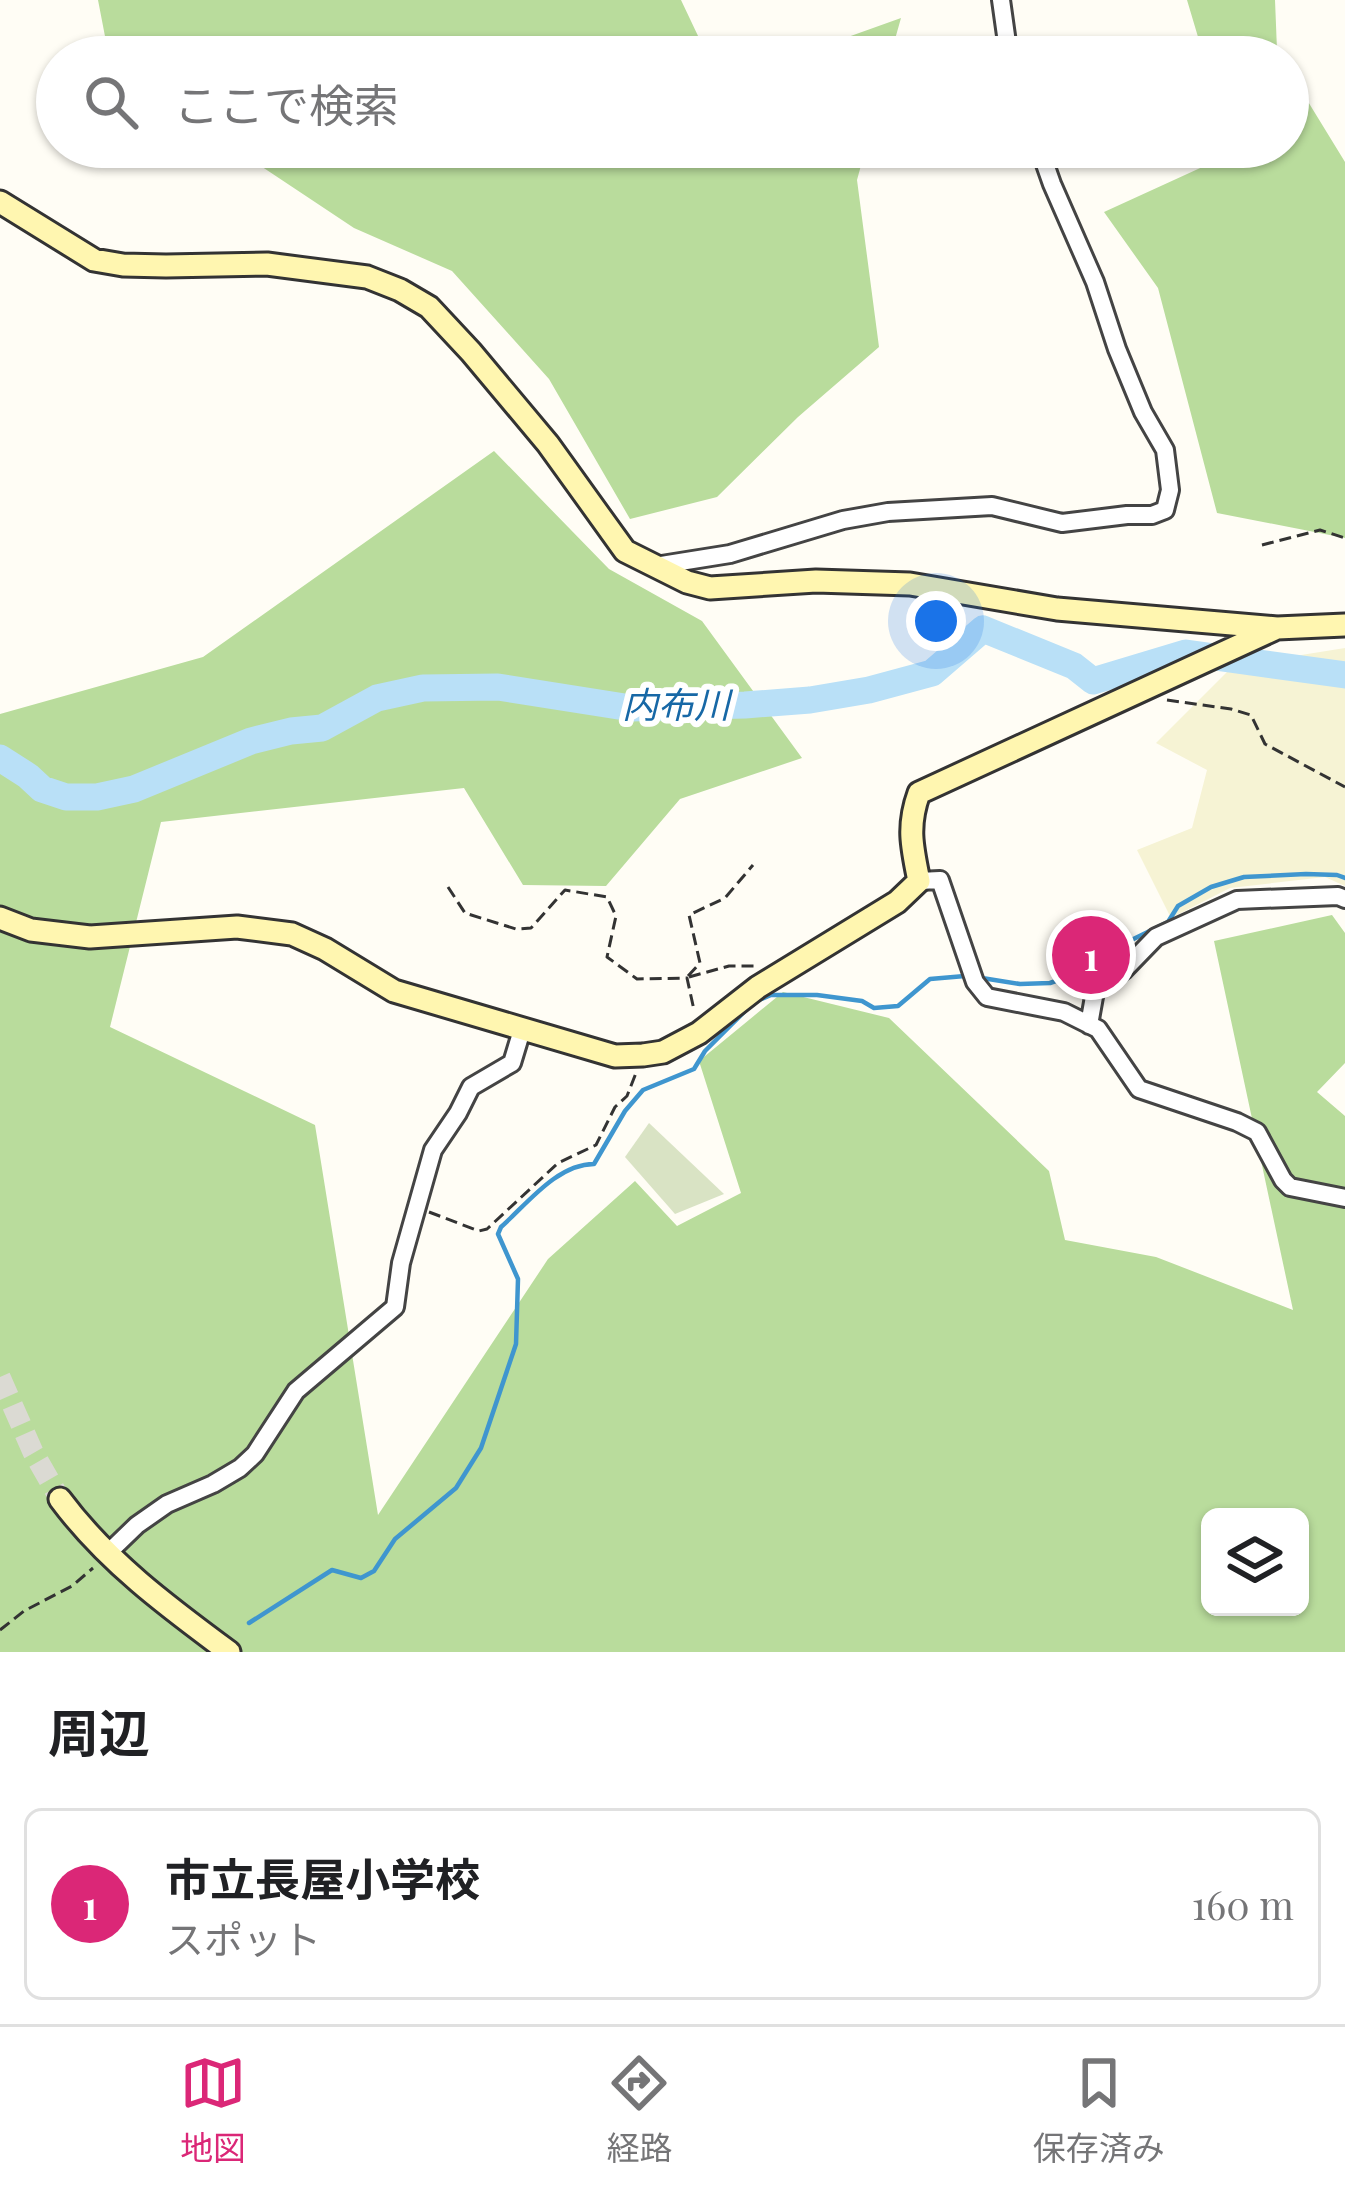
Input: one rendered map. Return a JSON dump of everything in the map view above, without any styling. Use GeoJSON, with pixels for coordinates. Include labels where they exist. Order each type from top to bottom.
{"type":"FeatureCollection","features":[{"type":"Feature","properties":{"kind":"street"},"geometry":{"type":"LineString","coordinates":[[1001,0],[1006,36]]}},
{"type":"Feature","properties":{"kind":"street"},"geometry":{"type":"LineString","coordinates":[[654,567],[730,554],[843,520],[888,512],[992,506],[1062,523],[1166,510],[1166,450],[1143,412],[1047,168]]}},
{"type":"Feature","properties":{"kind":"street"},"geometry":{"type":"LineString","coordinates":[[0,202],[94,260],[145,266],[267,264],[367,277],[400,290],[429,308],[471,352],[548,444],[625,551],[687,582],[710,588],[816,581],[910,584],[1057,609],[1277,628],[1345,625]]}},
{"type":"Feature","properties":{"kind":"street"},"geometry":{"type":"LineString","coordinates":[[920,881],[910,818],[919,793],[1277,628]]}},
{"type":"Feature","properties":{"kind":"street"},"geometry":{"type":"LineString","coordinates":[[0,918],[31,930],[90,937],[237,927],[292,934],[394,991],[615,1056],[644,1055],[663,1052],[699,1033],[774,977],[897,902],[920,881],[940,880],[975,982],[987,997],[1064,1012],[1089,1025],[1105,1036],[1139,1089],[1257,1132],[1290,1187],[1345,1198]]}},
{"type":"Feature","properties":{"kind":"street"},"geometry":{"type":"LineString","coordinates":[[1089,1025],[1095,991],[1156,937],[1237,900],[1345,899]]}},
{"type":"Feature","properties":{"kind":"street"},"geometry":{"type":"LineString","coordinates":[[108,1553],[166,1504],[240,1468],[255,1454],[296,1391],[395,1307],[401,1263],[433,1150],[471,1087],[512,1063],[522,1030]]}},
{"type":"Feature","properties":{"kind":"street"},"geometry":{"type":"LineString","coordinates":[[60,1499],[147,1592],[229,1652]]}},
{"type":"Feature","properties":{"kind":"path"},"geometry":{"type":"LineString","coordinates":[[1262,544],[1320,530],[1345,538]]}},
{"type":"Feature","properties":{"kind":"path"},"geometry":{"type":"LineString","coordinates":[[1135,696],[1251,715],[1265,744],[1345,787]]}},
{"type":"Feature","properties":{"kind":"path"},"geometry":{"type":"LineString","coordinates":[[687,978],[700,963],[689,915],[725,898],[753,865]]}},
{"type":"Feature","properties":{"kind":"path"},"geometry":{"type":"LineString","coordinates":[[448,887],[465,913],[516,929],[531,928],[565,890],[607,897],[616,916],[607,957],[637,979],[687,978],[717,968],[756,965],[774,977]]}},
{"type":"Feature","properties":{"kind":"path"},"geometry":{"type":"LineString","coordinates":[[687,978],[699,1033]]}},
{"type":"Feature","properties":{"kind":"path"},"geometry":{"type":"LineString","coordinates":[[416,1207],[479,1231],[487,1229],[558,1163],[596,1145],[615,1107],[628,1096],[644,1055]]}},
{"type":"Feature","properties":{"kind":"path"},"geometry":{"type":"LineString","coordinates":[[0,1630],[24,1611],[72,1586],[108,1553]]}},
{"type":"Feature","properties":{"kind":"shaded area"},"geometry":{"type":"Polygon","coordinates":[[[1345,648],[1345,886],[1325,877],[1230,888],[1171,918],[1137,850],[1192,828],[1207,770],[1156,743],[1233,666],[1345,648]]]}},
{"type":"Feature","properties":{"kind":"green space"},"geometry":{"type":"Polygon","coordinates":[[[98,0],[681,0],[698,36],[105,36],[98,0]]]}},
{"type":"Feature","properties":{"kind":"green space"},"geometry":{"type":"Polygon","coordinates":[[[1187,0],[1275,0],[1276,36],[1198,36],[1187,0]]]}},
{"type":"Feature","properties":{"kind":"green space"},"geometry":{"type":"Polygon","coordinates":[[[901,18],[896,36],[851,36],[901,18]]]}},
{"type":"Feature","properties":{"kind":"green space"},"geometry":{"type":"Polygon","coordinates":[[[1309,103],[1345,162],[1345,538],[1217,513],[1158,288],[1104,212],[1200,168],[1309,168],[1309,103]]]}},
{"type":"Feature","properties":{"kind":"green space"},"geometry":{"type":"Polygon","coordinates":[[[264,168],[860,168],[857,180],[879,347],[798,417],[717,497],[630,519],[549,379],[452,271],[354,228],[264,168]]]}},
{"type":"Feature","properties":{"kind":"green space"},"geometry":{"type":"Polygon","coordinates":[[[494,451],[609,569],[702,621],[802,758],[680,799],[606,886],[523,885],[464,788],[161,822],[110,1027],[315,1125],[378,1515],[548,1259],[635,1181],[677,1226],[741,1193],[699,1061],[783,992],[889,1018],[1049,1171],[1065,1240],[1156,1257],[1293,1310],[1214,941],[1332,915],[1345,933],[1345,1063],[1317,1092],[1345,1116],[1345,1652],[0,1652],[0,714],[203,657],[494,451]]]}},
{"type":"Feature","properties":{"kind":"green space"},"geometry":{"type":"Polygon","coordinates":[[[649,1123],[724,1194],[675,1214],[625,1157],[649,1123]]]}},
{"type":"Feature","properties":{"kind":"waterway","name":"内布川"},"geometry":{"type":"LineString","coordinates":[[0,758],[42,789],[66,797],[97,797],[134,789],[251,741],[322,728],[377,698],[423,688],[498,687],[631,708],[810,700],[932,673],[983,629],[1074,666],[1093,681],[1186,653],[1345,675]]}},
{"type":"Feature","properties":{"kind":"waterway"},"geometry":{"type":"LineString","coordinates":[[982,978],[1050,983],[1076,974],[1103,954],[1168,922],[1178,906],[1211,887],[1244,877],[1306,874],[1345,878]]}},
{"type":"Feature","properties":{"kind":"waterway"},"geometry":{"type":"LineString","coordinates":[[249,1623],[332,1570],[361,1578],[374,1571],[395,1539],[456,1488],[481,1448],[516,1344],[518,1279],[498,1234],[501,1227],[555,1178],[594,1164],[643,1090],[694,1069],[705,1051],[754,1002],[771,995],[817,995],[862,1001],[874,1008],[898,1006],[930,979],[965,976]]}},
{"type":"Feature","properties":{"kind":"tunnel"},"geometry":{"type":"LineString","coordinates":[[0,1377],[60,1499]]}},
{"type":"Feature","properties":{"kind":"place","name":"市立長屋小学校"},"geometry":{"type":"Point","coordinates":[1091,955]}}]}
